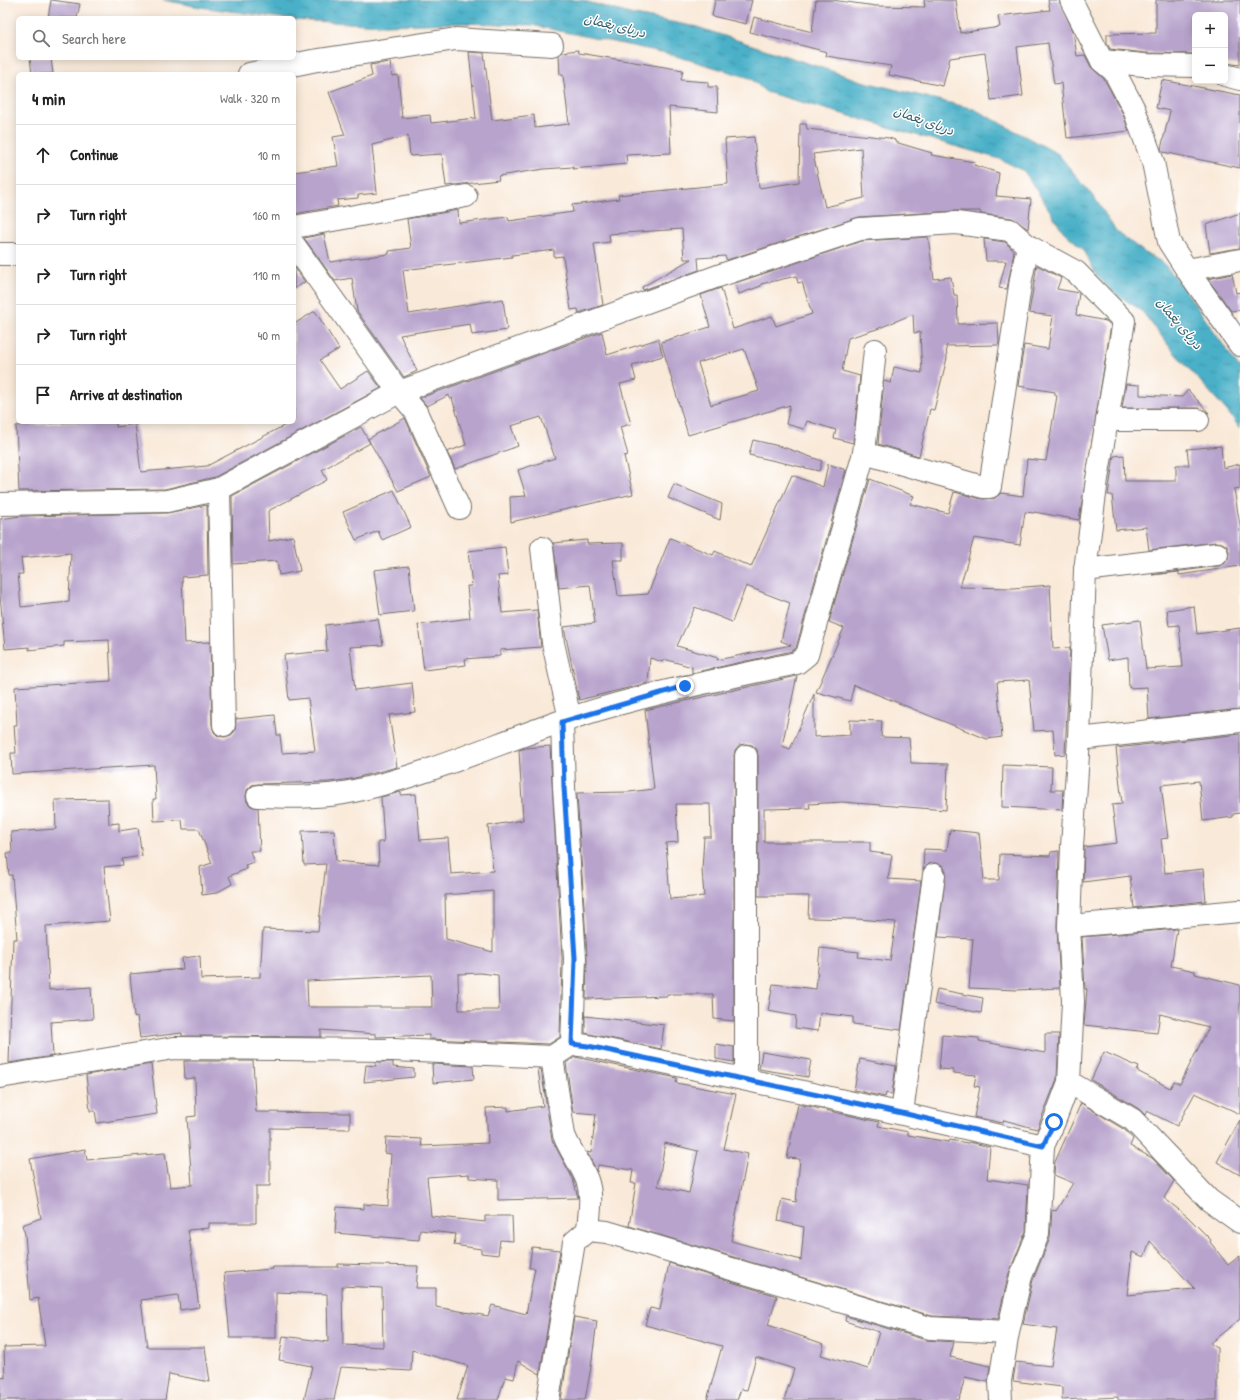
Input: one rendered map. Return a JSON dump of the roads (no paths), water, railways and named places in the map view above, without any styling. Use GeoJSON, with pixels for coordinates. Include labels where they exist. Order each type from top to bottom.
{"type":"FeatureCollection","features":[{"type":"Feature","properties":{"kind":"street"},"geometry":{"type":"LineString","coordinates":[[1071,0],[1102,61],[1114,71],[1134,109],[1153,162],[1165,244],[1187,270],[1240,345]]}},
{"type":"Feature","properties":{"kind":"street"},"geometry":{"type":"LineString","coordinates":[[259,72],[312,61],[456,39],[552,45]]}},
{"type":"Feature","properties":{"kind":"street"},"geometry":{"type":"LineString","coordinates":[[1102,61],[1144,65],[1192,66]]}},
{"type":"Feature","properties":{"kind":"street"},"geometry":{"type":"LineString","coordinates":[[1228,76],[1240,79]]}},
{"type":"Feature","properties":{"kind":"street"},"geometry":{"type":"LineString","coordinates":[[296,227],[466,196]]}},
{"type":"Feature","properties":{"kind":"street"},"geometry":{"type":"LineString","coordinates":[[0,504],[167,501],[219,489],[399,392],[710,279],[860,229],[956,222],[1010,230],[1028,246],[1076,272],[1124,321],[1107,420],[1085,570],[1080,739],[1072,847],[1069,926],[1073,1001],[1069,1082],[1043,1146],[1038,1234],[1021,1276],[1008,1332],[1000,1381],[1001,1400]]}},
{"type":"Feature","properties":{"kind":"street"},"geometry":{"type":"LineString","coordinates":[[864,453],[983,487],[990,487],[1021,279],[1028,246]]}},
{"type":"Feature","properties":{"kind":"street"},"geometry":{"type":"LineString","coordinates":[[296,248],[399,392],[416,412],[459,508]]}},
{"type":"Feature","properties":{"kind":"street"},"geometry":{"type":"LineString","coordinates":[[0,254],[16,254]]}},
{"type":"Feature","properties":{"kind":"street"},"geometry":{"type":"LineString","coordinates":[[1187,270],[1240,260]]}},
{"type":"Feature","properties":{"kind":"street"},"geometry":{"type":"LineString","coordinates":[[258,796],[292,797],[353,791],[400,779],[566,720],[685,686],[797,663],[806,655],[828,584],[864,453],[875,350]]}},
{"type":"Feature","properties":{"kind":"street"},"geometry":{"type":"LineString","coordinates":[[1107,420],[1198,420]]}},
{"type":"Feature","properties":{"kind":"street"},"geometry":{"type":"LineString","coordinates":[[219,489],[224,725]]}},
{"type":"Feature","properties":{"kind":"street"},"geometry":{"type":"LineString","coordinates":[[542,548],[553,643],[566,720],[564,787],[575,958],[572,1044]]}},
{"type":"Feature","properties":{"kind":"street"},"geometry":{"type":"LineString","coordinates":[[1085,570],[1217,554]]}},
{"type":"Feature","properties":{"kind":"street"},"geometry":{"type":"LineString","coordinates":[[1080,739],[1240,721]]}},
{"type":"Feature","properties":{"kind":"street"},"geometry":{"type":"LineString","coordinates":[[746,756],[746,1079]]}},
{"type":"Feature","properties":{"kind":"street"},"geometry":{"type":"LineString","coordinates":[[902,1113],[934,875]]}},
{"type":"Feature","properties":{"kind":"street"},"geometry":{"type":"LineString","coordinates":[[1069,926],[1240,911]]}},
{"type":"Feature","properties":{"kind":"street"},"geometry":{"type":"LineString","coordinates":[[0,1077],[174,1048],[394,1050],[552,1057],[572,1044],[746,1079],[1043,1146]]}},
{"type":"Feature","properties":{"kind":"street"},"geometry":{"type":"LineString","coordinates":[[548,1400],[574,1242],[588,1230],[590,1193],[587,1179],[568,1146],[564,1135],[552,1057]]}},
{"type":"Feature","properties":{"kind":"street"},"geometry":{"type":"LineString","coordinates":[[1069,1082],[1133,1120],[1209,1200],[1240,1222]]}},
{"type":"Feature","properties":{"kind":"street"},"geometry":{"type":"LineString","coordinates":[[588,1230],[606,1232],[930,1328],[1008,1332]]}},
{"type":"Feature","properties":{"kind":"water","name":"دریای پغمان"},"geometry":{"type":"Polygon","coordinates":[[[163,0],[581,0],[630,14],[697,27],[865,82],[974,109],[1058,154],[1096,200],[1116,231],[1148,255],[1162,262],[1178,280],[1240,369],[1240,428],[1227,411],[1173,351],[1141,310],[1115,294],[1097,276],[1084,250],[1063,231],[1024,171],[1000,159],[766,92],[750,78],[666,53],[531,25],[463,23],[384,25],[296,20],[296,16],[267,16],[200,7],[163,0]]]}}]}
